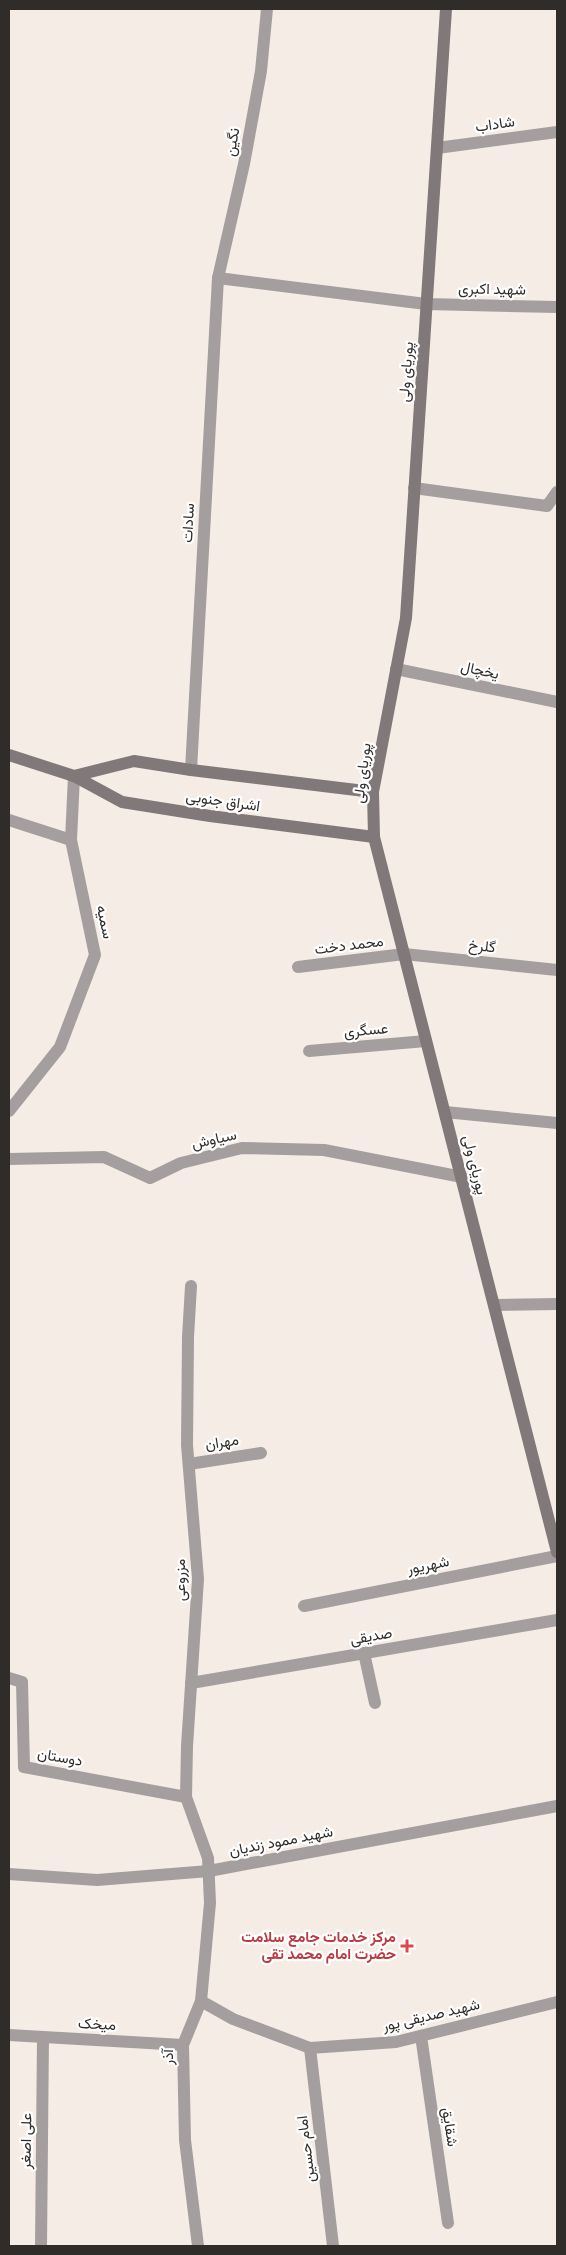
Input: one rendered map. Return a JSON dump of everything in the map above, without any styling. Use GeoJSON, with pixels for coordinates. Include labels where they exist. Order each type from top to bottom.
{"type":"FeatureCollection","features":[{"type":"Feature","properties":{"kind":"main road","name":"پوریای ولی"},"geometry":{"type":"LineString","coordinates":[[446,9],[406,618],[373,792],[374,837],[557,1554]]}},
{"type":"Feature","properties":{"kind":"main road","name":"اشراق جنوبی"},"geometry":{"type":"LineString","coordinates":[[9,755],[74,776],[122,802],[210,816],[374,837]]}},
{"type":"Feature","properties":{"kind":"main road","name":"اشراق جنوبی"},"geometry":{"type":"LineString","coordinates":[[74,776],[134,761],[191,770],[373,792]]}},
{"type":"Feature","properties":{"kind":"street","name":"نگین"},"geometry":{"type":"LineString","coordinates":[[218,278],[244,164],[261,71],[267,9]]}},
{"type":"Feature","properties":{"kind":"street","name":"شاداب"},"geometry":{"type":"LineString","coordinates":[[437,148],[557,132]]}},
{"type":"Feature","properties":{"kind":"street","name":"شهید اکبری"},"geometry":{"type":"LineString","coordinates":[[218,278],[426,304],[557,307]]}},
{"type":"Feature","properties":{"kind":"street","name":"سادات"},"geometry":{"type":"LineString","coordinates":[[191,770],[218,278]]}},
{"type":"Feature","properties":{"kind":"street"},"geometry":{"type":"LineString","coordinates":[[414,488],[547,506],[557,492]]}},
{"type":"Feature","properties":{"kind":"street","name":"یخچال"},"geometry":{"type":"LineString","coordinates":[[396,669],[557,702]]}},
{"type":"Feature","properties":{"kind":"street","name":"سمیه"},"geometry":{"type":"LineString","coordinates":[[9,1111],[60,1047],[95,955],[71,840],[74,776]]}},
{"type":"Feature","properties":{"kind":"street"},"geometry":{"type":"LineString","coordinates":[[9,820],[71,840]]}},
{"type":"Feature","properties":{"kind":"street","name":"محمد دخت"},"geometry":{"type":"LineString","coordinates":[[298,967],[404,954]]}},
{"type":"Feature","properties":{"kind":"street","name":"گلرخ"},"geometry":{"type":"LineString","coordinates":[[404,954],[557,970]]}},
{"type":"Feature","properties":{"kind":"street","name":"عسگری"},"geometry":{"type":"LineString","coordinates":[[309,1051],[426,1040]]}},
{"type":"Feature","properties":{"kind":"street"},"geometry":{"type":"LineString","coordinates":[[445,1112],[557,1123]]}},
{"type":"Feature","properties":{"kind":"street","name":"سیاوش"},"geometry":{"type":"LineString","coordinates":[[9,1159],[104,1157],[150,1178],[181,1163],[242,1148],[324,1150],[462,1177]]}},
{"type":"Feature","properties":{"kind":"street","name":"مزروعی"},"geometry":{"type":"LineString","coordinates":[[191,1286],[188,1337],[189,1464],[198,1579],[186,1797],[208,1858],[209,1871]]}},
{"type":"Feature","properties":{"kind":"street"},"geometry":{"type":"LineString","coordinates":[[494,1305],[557,1304]]}},
{"type":"Feature","properties":{"kind":"street","name":"مهران"},"geometry":{"type":"LineString","coordinates":[[189,1464],[261,1453]]}},
{"type":"Feature","properties":{"kind":"street","name":"شهریور"},"geometry":{"type":"LineString","coordinates":[[304,1606],[557,1554]]}},
{"type":"Feature","properties":{"kind":"street","name":"صدیقی"},"geometry":{"type":"LineString","coordinates":[[191,1684],[557,1620]]}},
{"type":"Feature","properties":{"kind":"street"},"geometry":{"type":"LineString","coordinates":[[364,1653],[375,1703]]}},
{"type":"Feature","properties":{"kind":"street","name":"دوستان"},"geometry":{"type":"LineString","coordinates":[[9,1678],[22,1682],[24,1767],[186,1797]]}},
{"type":"Feature","properties":{"kind":"street","name":"شهید ممود زندیان"},"geometry":{"type":"LineString","coordinates":[[9,1874],[97,1880],[209,1871],[557,1806]]}},
{"type":"Feature","properties":{"kind":"street","name":"آذر"},"geometry":{"type":"LineString","coordinates":[[198,2246],[185,2140],[183,2045],[200,2001],[210,1903],[209,1871]]}},
{"type":"Feature","properties":{"kind":"street","name":"شهید صدیقی پور"},"geometry":{"type":"LineString","coordinates":[[200,2001],[233,2020],[310,2048],[396,2042],[557,2002]]}},
{"type":"Feature","properties":{"kind":"street","name":"میخک"},"geometry":{"type":"LineString","coordinates":[[9,2035],[183,2045]]}},
{"type":"Feature","properties":{"kind":"street","name":"شقایق"},"geometry":{"type":"LineString","coordinates":[[421,2036],[448,2224]]}},
{"type":"Feature","properties":{"kind":"street","name":"علی اصغر"},"geometry":{"type":"LineString","coordinates":[[41,2246],[43,2037]]}},
{"type":"Feature","properties":{"kind":"street","name":"امام حسین"},"geometry":{"type":"LineString","coordinates":[[310,2048],[333,2246]]}},
{"type":"Feature","properties":{"kind":"place","name":"مرکز خدمات جامع سلامت حضرت امام محمد تقی"},"geometry":{"type":"Point","coordinates":[407,1946]}}]}
